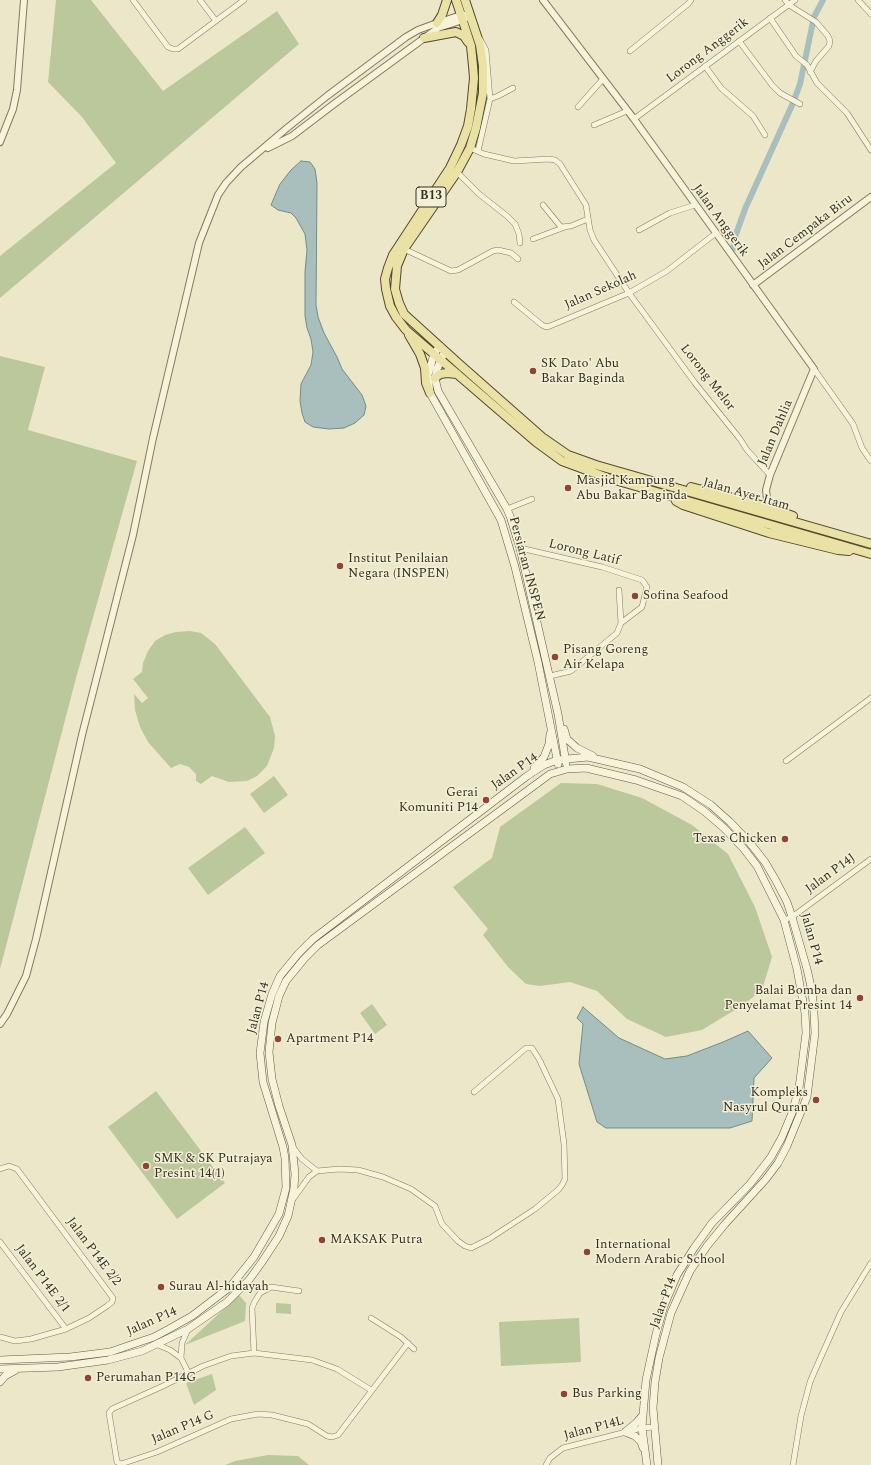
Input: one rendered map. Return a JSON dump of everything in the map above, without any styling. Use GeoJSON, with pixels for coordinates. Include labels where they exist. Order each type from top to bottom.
{"type":"FeatureCollection","features":[{"type":"Feature","properties":{"kind":"main road"},"geometry":{"type":"LineString","coordinates":[[437,23],[442,15],[447,0]]}},
{"type":"Feature","properties":{"kind":"main road","name":"B13"},"geometry":{"type":"LineString","coordinates":[[443,349],[404,314],[395,289],[398,266],[404,249],[474,150],[476,128],[483,93],[483,66],[480,45],[475,29],[465,16],[456,0]]}},
{"type":"Feature","properties":{"kind":"main road","name":"B13"},"geometry":{"type":"LineString","coordinates":[[464,0],[474,78],[468,126],[450,168],[393,255],[388,268],[385,279],[386,289],[390,306],[396,317],[406,330],[536,442],[562,462],[608,478],[668,495],[683,505],[769,533],[838,550],[860,551],[871,554]]}},
{"type":"Feature","properties":{"kind":"main road"},"geometry":{"type":"LineString","coordinates":[[424,38],[456,32],[464,36],[470,46]]}},
{"type":"Feature","properties":{"kind":"main road"},"geometry":{"type":"LineString","coordinates":[[406,330],[420,354],[425,368],[426,383],[430,393]]}},
{"type":"Feature","properties":{"kind":"main road","name":"Persiaran INSPEN"},"geometry":{"type":"LineString","coordinates":[[443,349],[428,375],[430,393],[501,520],[515,567],[538,662],[550,722]]}},
{"type":"Feature","properties":{"kind":"main road","name":"Jalan Ayer Itam"},"geometry":{"type":"LineString","coordinates":[[443,349],[556,448],[568,455],[596,465],[871,544]]}},
{"type":"Feature","properties":{"kind":"main road","name":"Persiaran INSPEN"},"geometry":{"type":"LineString","coordinates":[[438,357],[435,378],[438,391],[510,516],[520,548],[558,714]]}},
{"type":"Feature","properties":{"kind":"main road"},"geometry":{"type":"LineString","coordinates":[[435,378],[440,374],[458,374]]}},
{"type":"Feature","properties":{"kind":"main road"},"geometry":{"type":"LineString","coordinates":[[621,471],[703,489],[768,507],[848,537]]}},
{"type":"Feature","properties":{"kind":"main road"},"geometry":{"type":"LineString","coordinates":[[558,714],[561,759]]}},
{"type":"Feature","properties":{"kind":"main road"},"geometry":{"type":"LineString","coordinates":[[558,714],[567,739],[577,748],[588,754],[613,762]]}},
{"type":"Feature","properties":{"kind":"main road"},"geometry":{"type":"LineString","coordinates":[[550,722],[563,769]]}},
{"type":"Feature","properties":{"kind":"main road"},"geometry":{"type":"LineString","coordinates":[[527,776],[544,757],[549,744],[550,722]]}},
{"type":"Feature","properties":{"kind":"main road","name":"Jalan P14"},"geometry":{"type":"LineString","coordinates":[[0,1360],[70,1357],[110,1352],[154,1337],[192,1316],[230,1287],[254,1257],[279,1214],[286,1188],[285,1158],[263,1082],[260,1053],[264,1022],[272,994],[280,976],[298,954],[313,939],[527,776],[544,765],[561,759],[588,757],[640,769],[683,787],[711,805],[730,822],[765,862],[787,902],[808,969],[812,990],[815,1033],[807,1097],[790,1138],[778,1162],[766,1179],[707,1246],[690,1271],[671,1313],[659,1358],[655,1382],[653,1408],[658,1465]]}},
{"type":"Feature","properties":{"kind":"main road","name":"Jalan P14"},"geometry":{"type":"LineString","coordinates":[[0,1369],[58,1367],[108,1360],[142,1351],[188,1329],[227,1302],[248,1280],[279,1236],[293,1200],[295,1174],[292,1145],[272,1079],[269,1052],[272,1023],[278,996],[286,981],[318,945],[550,774],[563,769],[586,768],[636,780],[682,796],[704,811],[724,828],[744,849],[757,866],[784,920],[798,969],[805,1013],[806,1033],[799,1088],[782,1137],[771,1157],[750,1184],[712,1223],[694,1248],[677,1275],[664,1306],[646,1380],[642,1428],[647,1456],[647,1465]]}},
{"type":"Feature","properties":{"kind":"main road"},"geometry":{"type":"LineString","coordinates":[[0,1382],[5,1376],[18,1368]]}},
{"type":"Feature","properties":{"kind":"main road"},"geometry":{"type":"LineString","coordinates":[[643,1415],[625,1432],[635,1436],[641,1442],[647,1456]]}},
{"type":"Feature","properties":{"kind":"street"},"geometry":{"type":"LineString","coordinates":[[0,142],[13,109],[17,90],[24,0]]}},
{"type":"Feature","properties":{"kind":"street"},"geometry":{"type":"LineString","coordinates":[[133,0],[168,47],[173,49],[178,49],[244,0]]}},
{"type":"Feature","properties":{"kind":"street"},"geometry":{"type":"LineString","coordinates":[[200,0],[216,21]]}},
{"type":"Feature","properties":{"kind":"street","name":"Jalan Anggerik"},"geometry":{"type":"LineString","coordinates":[[543,0],[634,119],[814,369],[853,424],[862,448],[871,461]]}},
{"type":"Feature","properties":{"kind":"street"},"geometry":{"type":"LineString","coordinates":[[630,51],[691,0]]}},
{"type":"Feature","properties":{"kind":"street"},"geometry":{"type":"LineString","coordinates":[[785,0],[788,5],[816,22],[828,36],[831,43],[816,61],[810,72]]}},
{"type":"Feature","properties":{"kind":"street","name":"Lorong Anggerik"},"geometry":{"type":"LineString","coordinates":[[634,119],[795,0]]}},
{"type":"Feature","properties":{"kind":"street"},"geometry":{"type":"LineString","coordinates":[[858,0],[871,14]]}},
{"type":"Feature","properties":{"kind":"street"},"geometry":{"type":"LineString","coordinates":[[0,1024],[7,1014],[26,976],[36,939],[82,735],[133,535],[156,423],[199,243],[218,195],[226,183],[241,167],[287,128],[406,37],[418,30],[437,23],[465,16]]}},
{"type":"Feature","properties":{"kind":"street"},"geometry":{"type":"LineString","coordinates":[[261,151],[292,136],[438,28],[465,16]]}},
{"type":"Feature","properties":{"kind":"street"},"geometry":{"type":"LineString","coordinates":[[770,18],[796,56],[807,65],[817,82],[847,113],[871,150]]}},
{"type":"Feature","properties":{"kind":"street"},"geometry":{"type":"LineString","coordinates":[[474,150],[490,99],[486,50],[475,29]]}},
{"type":"Feature","properties":{"kind":"street"},"geometry":{"type":"LineString","coordinates":[[739,41],[772,85],[780,93],[796,102]]}},
{"type":"Feature","properties":{"kind":"street"},"geometry":{"type":"LineString","coordinates":[[705,66],[721,88],[753,116],[765,135]]}},
{"type":"Feature","properties":{"kind":"street"},"geometry":{"type":"LineString","coordinates":[[578,107],[603,79]]}},
{"type":"Feature","properties":{"kind":"street"},"geometry":{"type":"LineString","coordinates":[[490,99],[513,88]]}},
{"type":"Feature","properties":{"kind":"street"},"geometry":{"type":"LineString","coordinates":[[327,96],[334,104]]}},
{"type":"Feature","properties":{"kind":"street"},"geometry":{"type":"LineString","coordinates":[[594,125],[627,111]]}},
{"type":"Feature","properties":{"kind":"street","name":"Lorong Melor"},"geometry":{"type":"LineString","coordinates":[[474,150],[514,161],[549,159],[555,160],[560,164],[586,205],[590,230],[594,240],[695,383],[740,439],[747,450],[770,475]]}},
{"type":"Feature","properties":{"kind":"street"},"geometry":{"type":"LineString","coordinates":[[457,172],[479,194],[515,224],[519,234],[520,243]]}},
{"type":"Feature","properties":{"kind":"street","name":"Jalan Cempaka Biru"},"geometry":{"type":"LineString","coordinates":[[753,285],[871,197]]}},
{"type":"Feature","properties":{"kind":"street"},"geometry":{"type":"LineString","coordinates":[[543,205],[558,225],[566,227]]}},
{"type":"Feature","properties":{"kind":"street"},"geometry":{"type":"LineString","coordinates":[[639,230],[670,213],[695,205]]}},
{"type":"Feature","properties":{"kind":"street"},"geometry":{"type":"LineString","coordinates":[[533,239],[588,219]]}},
{"type":"Feature","properties":{"kind":"street","name":"Jalan Sekolah"},"geometry":{"type":"LineString","coordinates":[[514,302],[546,327],[630,293],[667,271],[716,233]]}},
{"type":"Feature","properties":{"kind":"street"},"geometry":{"type":"LineString","coordinates":[[404,249],[451,270],[458,270],[493,251],[498,250],[511,253],[518,259]]}},
{"type":"Feature","properties":{"kind":"street","name":"Jalan Dahlia"},"geometry":{"type":"LineString","coordinates":[[768,507],[766,490],[770,475],[814,369]]}},
{"type":"Feature","properties":{"kind":"street"},"geometry":{"type":"LineString","coordinates":[[507,509],[532,499]]}},
{"type":"Feature","properties":{"kind":"street","name":"Lorong Latif"},"geometry":{"type":"LineString","coordinates":[[520,548],[602,567],[642,580],[646,587],[642,607],[622,623]]}},
{"type":"Feature","properties":{"kind":"street"},"geometry":{"type":"LineString","coordinates":[[550,676],[565,673],[577,667],[617,634],[622,623],[619,590]]}},
{"type":"Feature","properties":{"kind":"street"},"geometry":{"type":"LineString","coordinates":[[786,761],[870,699]]}},
{"type":"Feature","properties":{"kind":"street","name":"Jalan P14J"},"geometry":{"type":"LineString","coordinates":[[784,920],[792,917],[871,859]]}},
{"type":"Feature","properties":{"kind":"street"},"geometry":{"type":"LineString","coordinates":[[293,1200],[309,1177],[317,1171],[339,1169],[358,1170],[411,1188],[435,1206],[442,1224],[464,1246],[471,1248],[489,1239],[535,1209],[558,1190],[565,1179],[564,1144],[558,1099],[539,1059],[532,1048],[526,1048],[474,1092]]}},
{"type":"Feature","properties":{"kind":"street"},"geometry":{"type":"LineString","coordinates":[[292,1145],[302,1158],[317,1171]]}},
{"type":"Feature","properties":{"kind":"street","name":"Jalan P14E 2/2"},"geometry":{"type":"LineString","coordinates":[[0,1337],[15,1341],[31,1339],[66,1329],[89,1318],[112,1302],[113,1298],[17,1169],[9,1166],[2,1168]]}},
{"type":"Feature","properties":{"kind":"street","name":"Jalan P14E 2/1"},"geometry":{"type":"LineString","coordinates":[[0,1242],[66,1329]]}},
{"type":"Feature","properties":{"kind":"street"},"geometry":{"type":"LineString","coordinates":[[793,1465],[801,1416],[810,1382],[841,1312],[871,1263]]}},
{"type":"Feature","properties":{"kind":"street"},"geometry":{"type":"LineString","coordinates":[[254,1353],[252,1308],[260,1293],[271,1287],[299,1291]]}},
{"type":"Feature","properties":{"kind":"street"},"geometry":{"type":"LineString","coordinates":[[371,1318],[401,1337],[414,1349]]}},
{"type":"Feature","properties":{"kind":"street"},"geometry":{"type":"LineString","coordinates":[[181,1358],[182,1343],[188,1329]]}},
{"type":"Feature","properties":{"kind":"street","name":"Jalan P14 G"},"geometry":{"type":"LineString","coordinates":[[371,1390],[336,1368],[312,1360],[254,1353],[231,1356],[203,1366],[189,1374],[112,1409],[109,1413],[117,1462],[118,1464],[157,1452],[231,1419],[258,1414],[272,1415],[308,1424],[327,1436],[332,1437],[338,1434],[408,1343]]}},
{"type":"Feature","properties":{"kind":"street"},"geometry":{"type":"LineString","coordinates":[[156,1344],[170,1350],[181,1358],[189,1374]]}},
{"type":"Feature","properties":{"kind":"street","name":"Jalan P14L"},"geometry":{"type":"LineString","coordinates":[[546,1465],[550,1458],[563,1448],[642,1428],[654,1427]]}},
{"type":"Feature","properties":{"kind":"green space"},"geometry":{"type":"Polygon","coordinates":[[[56,0],[91,0],[163,91],[277,11],[299,44],[0,298],[0,256],[116,163],[82,117],[48,82],[56,0]]]}},
{"type":"Feature","properties":{"kind":"green space"},"geometry":{"type":"Polygon","coordinates":[[[0,356],[45,367],[28,430],[137,461],[76,678],[0,969],[0,356]]]}},
{"type":"Feature","properties":{"kind":"green space"},"geometry":{"type":"Polygon","coordinates":[[[190,631],[201,633],[215,644],[270,717],[275,736],[274,748],[267,766],[257,776],[247,781],[229,782],[212,776],[201,784],[196,781],[196,774],[189,767],[180,764],[171,768],[148,742],[140,727],[135,710],[134,694],[142,703],[148,698],[133,679],[142,672],[143,663],[148,651],[155,641],[165,635],[176,632],[190,631]]]}},
{"type":"Feature","properties":{"kind":"green space"},"geometry":{"type":"Polygon","coordinates":[[[274,776],[288,795],[264,813],[250,794],[274,776]]]}},
{"type":"Feature","properties":{"kind":"green space"},"geometry":{"type":"Polygon","coordinates":[[[561,783],[597,784],[642,798],[692,825],[728,854],[755,907],[772,957],[762,990],[743,1005],[702,1030],[666,1037],[627,1019],[597,991],[570,982],[540,986],[526,984],[508,967],[483,935],[488,929],[453,887],[492,858],[500,827],[561,783]]]}},
{"type":"Feature","properties":{"kind":"green space"},"geometry":{"type":"Polygon","coordinates":[[[245,827],[265,853],[208,895],[188,868],[245,827]]]}},
{"type":"Feature","properties":{"kind":"green space"},"geometry":{"type":"Polygon","coordinates":[[[372,1004],[387,1025],[375,1034],[360,1013],[372,1004]]]}},
{"type":"Feature","properties":{"kind":"green space"},"geometry":{"type":"Polygon","coordinates":[[[156,1091],[225,1183],[177,1219],[108,1127],[156,1091]]]}},
{"type":"Feature","properties":{"kind":"green space"},"geometry":{"type":"Polygon","coordinates":[[[239,1295],[246,1303],[245,1321],[185,1345],[239,1295]]]}},
{"type":"Feature","properties":{"kind":"green space"},"geometry":{"type":"Polygon","coordinates":[[[276,1303],[291,1304],[291,1314],[276,1313],[276,1303]]]}},
{"type":"Feature","properties":{"kind":"green space"},"geometry":{"type":"Polygon","coordinates":[[[579,1318],[581,1362],[501,1366],[499,1322],[579,1318]]]}},
{"type":"Feature","properties":{"kind":"green space"},"geometry":{"type":"Polygon","coordinates":[[[212,1374],[216,1390],[194,1405],[186,1383],[212,1374]]]}},
{"type":"Feature","properties":{"kind":"green space"},"geometry":{"type":"Polygon","coordinates":[[[268,1455],[298,1456],[309,1465],[225,1465],[235,1461],[268,1455]]]}},
{"type":"Feature","properties":{"kind":"water"},"geometry":{"type":"Polygon","coordinates":[[[301,161],[310,162],[315,169],[317,183],[316,305],[318,317],[324,333],[342,369],[362,395],[366,406],[364,415],[355,423],[344,428],[329,429],[313,427],[305,422],[300,401],[301,384],[311,365],[313,352],[305,316],[305,272],[307,250],[305,234],[296,218],[291,213],[278,210],[271,205],[280,184],[291,170],[301,161]]]}},
{"type":"Feature","properties":{"kind":"water"},"geometry":{"type":"Polygon","coordinates":[[[583,1007],[619,1038],[665,1059],[687,1056],[748,1031],[772,1058],[754,1078],[752,1121],[730,1128],[606,1128],[597,1122],[579,1064],[583,1024],[577,1018],[583,1007]]]}},
{"type":"Feature","properties":{"kind":"waterway"},"geometry":{"type":"LineString","coordinates":[[733,249],[735,237],[745,209],[793,103],[800,84],[814,17],[823,0]]}},
{"type":"Feature","properties":{"kind":"place","name":"SK Dato' Abu Bakar Baginda"},"geometry":{"type":"Point","coordinates":[533,371]}},
{"type":"Feature","properties":{"kind":"place","name":"Masjid Kampung Abu Bakar Baginda"},"geometry":{"type":"Point","coordinates":[568,488]}},
{"type":"Feature","properties":{"kind":"place","name":"Institut Penilaian Negara (INSPEN)"},"geometry":{"type":"Point","coordinates":[340,566]}},
{"type":"Feature","properties":{"kind":"place","name":"Sofina Seafood"},"geometry":{"type":"Point","coordinates":[635,596]}},
{"type":"Feature","properties":{"kind":"place","name":"Pisang Goreng Air Kelapa"},"geometry":{"type":"Point","coordinates":[555,657]}},
{"type":"Feature","properties":{"kind":"place","name":"Gerai Komuniti P14"},"geometry":{"type":"Point","coordinates":[486,800]}},
{"type":"Feature","properties":{"kind":"place","name":"Texas Chicken"},"geometry":{"type":"Point","coordinates":[785,839]}},
{"type":"Feature","properties":{"kind":"place","name":"Balai Bomba dan Penyelamat Presint 14"},"geometry":{"type":"Point","coordinates":[860,998]}},
{"type":"Feature","properties":{"kind":"place","name":"Apartment P14"},"geometry":{"type":"Point","coordinates":[278,1039]}},
{"type":"Feature","properties":{"kind":"place","name":"Kompleks Nasyrul Quran"},"geometry":{"type":"Point","coordinates":[816,1100]}},
{"type":"Feature","properties":{"kind":"place","name":"SMK & SK Putrajaya Presint 14(1)"},"geometry":{"type":"Point","coordinates":[146,1166]}},
{"type":"Feature","properties":{"kind":"place","name":"MAKSAK Putra"},"geometry":{"type":"Point","coordinates":[322,1240]}},
{"type":"Feature","properties":{"kind":"place","name":"International Modern Arabic School"},"geometry":{"type":"Point","coordinates":[587,1252]}},
{"type":"Feature","properties":{"kind":"place","name":"Surau Al-hidayah"},"geometry":{"type":"Point","coordinates":[161,1287]}},
{"type":"Feature","properties":{"kind":"place","name":"Perumahan P14G"},"geometry":{"type":"Point","coordinates":[88,1378]}},
{"type":"Feature","properties":{"kind":"place","name":"Bus Parking"},"geometry":{"type":"Point","coordinates":[564,1394]}}]}
